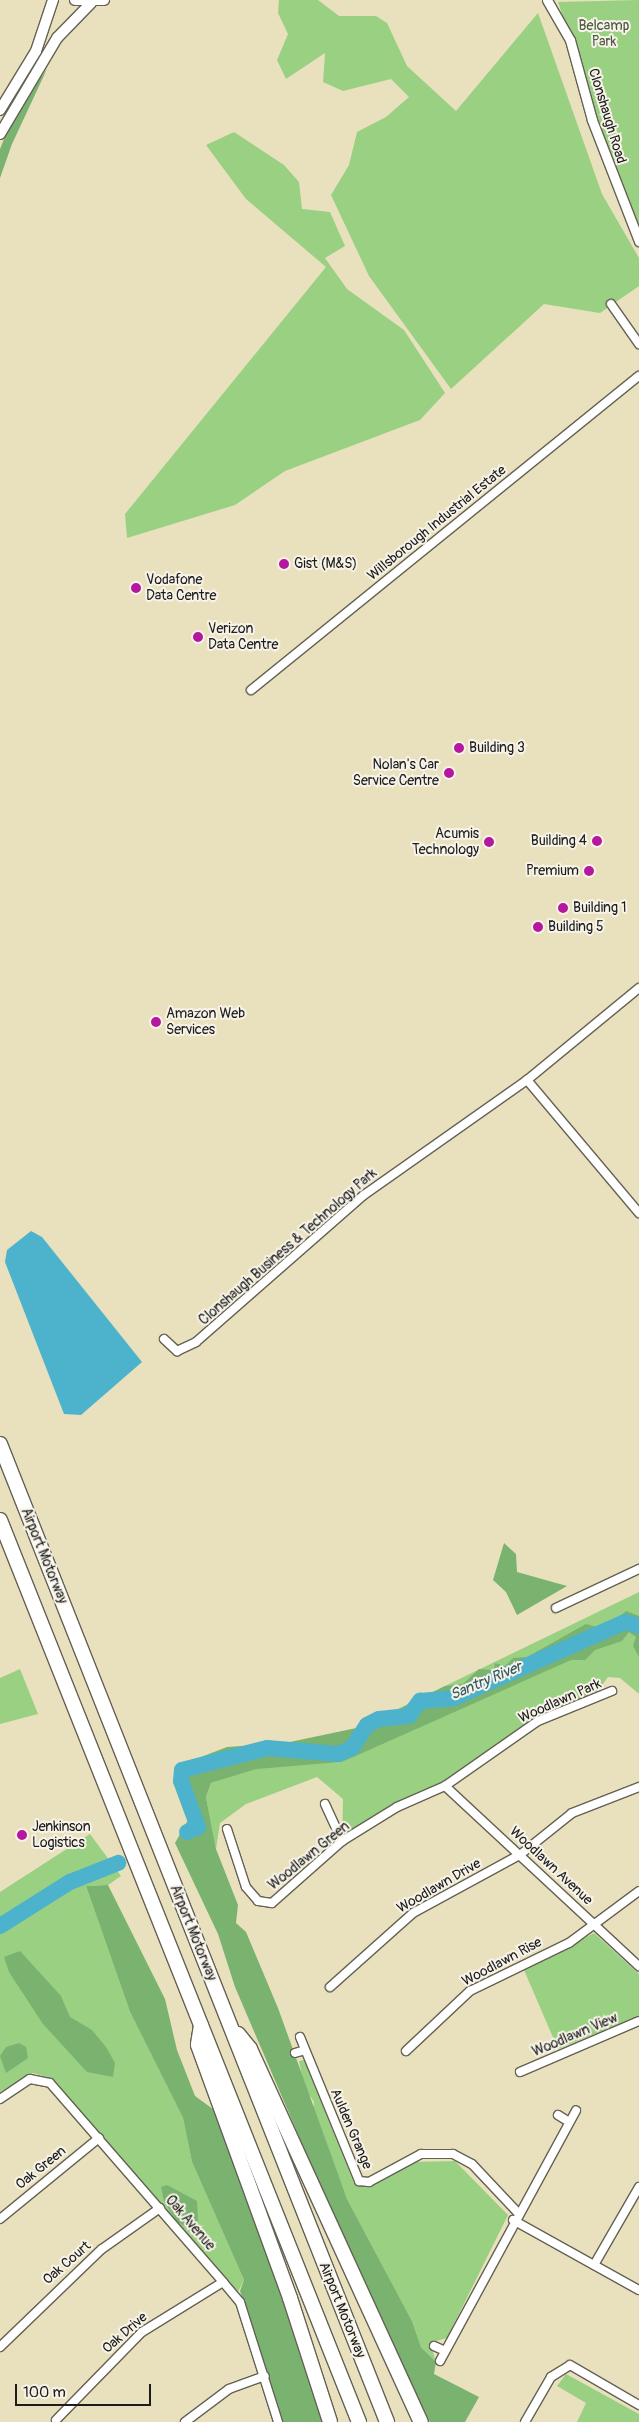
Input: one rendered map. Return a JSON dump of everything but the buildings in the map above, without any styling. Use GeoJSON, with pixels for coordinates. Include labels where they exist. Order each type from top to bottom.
{"type":"FeatureCollection","features":[{"type":"Feature","properties":{"kind":"highway","name":"Airport Motorway"},"geometry":{"type":"LineString","coordinates":[[0,1444],[387,2422]]}},
{"type":"Feature","properties":{"kind":"highway","name":"Airport Motorway"},"geometry":{"type":"LineString","coordinates":[[0,1520],[359,2422]]}},
{"type":"Feature","properties":{"kind":"highway"},"geometry":{"type":"LineString","coordinates":[[201,2022],[198,2045],[290,2298],[330,2422]]}},
{"type":"Feature","properties":{"kind":"highway"},"geometry":{"type":"LineString","coordinates":[[228,2022],[250,2048],[421,2422]]}},
{"type":"Feature","properties":{"kind":"main road"},"geometry":{"type":"LineString","coordinates":[[0,110],[40,43],[53,0]]}},
{"type":"Feature","properties":{"kind":"main road"},"geometry":{"type":"LineString","coordinates":[[75,0],[91,3],[104,0]]}},
{"type":"Feature","properties":{"kind":"main road"},"geometry":{"type":"LineString","coordinates":[[0,134],[57,38],[91,3]]}},
{"type":"Feature","properties":{"kind":"street","name":"Clonshaugh Road"},"geometry":{"type":"LineString","coordinates":[[548,0],[570,40],[594,127],[639,240]]}},
{"type":"Feature","properties":{"kind":"street"},"geometry":{"type":"LineString","coordinates":[[610,304],[639,344]]}},
{"type":"Feature","properties":{"kind":"street","name":"Willsborough Industrial Estate"},"geometry":{"type":"LineString","coordinates":[[251,690],[639,376]]}},
{"type":"Feature","properties":{"kind":"street","name":"Clonshaugh Business & Technology Park"},"geometry":{"type":"LineString","coordinates":[[164,1339],[177,1350],[196,1342],[364,1194],[527,1080],[639,988]]}},
{"type":"Feature","properties":{"kind":"street"},"geometry":{"type":"LineString","coordinates":[[527,1080],[639,1213]]}},
{"type":"Feature","properties":{"kind":"street"},"geometry":{"type":"LineString","coordinates":[[556,1608],[639,1569]]}},
{"type":"Feature","properties":{"kind":"street","name":"Woodlawn Park"},"geometry":{"type":"LineString","coordinates":[[445,1786],[538,1721],[612,1691]]}},
{"type":"Feature","properties":{"kind":"street","name":"Woodlawn Green"},"geometry":{"type":"LineString","coordinates":[[227,1829],[246,1887],[258,1901],[272,1903],[342,1841],[397,1807],[445,1786]]}},
{"type":"Feature","properties":{"kind":"street","name":"Woodlawn Avenue"},"geometry":{"type":"LineString","coordinates":[[445,1786],[521,1854],[639,1966]]}},
{"type":"Feature","properties":{"kind":"street","name":"Woodlawn Drive"},"geometry":{"type":"LineString","coordinates":[[330,1987],[412,1913],[521,1854],[572,1813],[639,1787]]}},
{"type":"Feature","properties":{"kind":"street"},"geometry":{"type":"LineString","coordinates":[[325,1804],[342,1841]]}},
{"type":"Feature","properties":{"kind":"street","name":"Woodlawn Rise"},"geometry":{"type":"LineString","coordinates":[[406,2051],[470,1991],[569,1943],[639,1890]]}},
{"type":"Feature","properties":{"kind":"street","name":"Woodlawn View"},"geometry":{"type":"LineString","coordinates":[[520,2072],[639,2021]]}},
{"type":"Feature","properties":{"kind":"street","name":"Aulden Grange"},"geometry":{"type":"LineString","coordinates":[[300,2037],[359,2181],[369,2182],[421,2154],[453,2154],[472,2164],[517,2212]]}},
{"type":"Feature","properties":{"kind":"street"},"geometry":{"type":"LineString","coordinates":[[295,2053],[305,2050]]}},
{"type":"Feature","properties":{"kind":"street","name":"Oak Avenue"},"geometry":{"type":"LineString","coordinates":[[0,2099],[30,2079],[50,2083],[160,2208],[240,2302],[278,2422]]}},
{"type":"Feature","properties":{"kind":"street"},"geometry":{"type":"LineString","coordinates":[[440,2361],[517,2212],[576,2111]]}},
{"type":"Feature","properties":{"kind":"street"},"geometry":{"type":"LineString","coordinates":[[558,2115],[569,2122]]}},
{"type":"Feature","properties":{"kind":"street","name":"Oak Green"},"geometry":{"type":"LineString","coordinates":[[0,2219],[99,2138]]}},
{"type":"Feature","properties":{"kind":"street"},"geometry":{"type":"LineString","coordinates":[[594,2265],[639,2187]]}},
{"type":"Feature","properties":{"kind":"street","name":"Oak Court"},"geometry":{"type":"LineString","coordinates":[[0,2347],[102,2249],[160,2208]]}},
{"type":"Feature","properties":{"kind":"street"},"geometry":{"type":"LineString","coordinates":[[513,2220],[639,2290]]}},
{"type":"Feature","properties":{"kind":"street","name":"Oak Drive"},"geometry":{"type":"LineString","coordinates":[[56,2420],[142,2332],[223,2282]]}},
{"type":"Feature","properties":{"kind":"street"},"geometry":{"type":"LineString","coordinates":[[434,2346],[445,2351]]}},
{"type":"Feature","properties":{"kind":"street"},"geometry":{"type":"LineString","coordinates":[[525,2422],[552,2376],[570,2366],[639,2405]]}},
{"type":"Feature","properties":{"kind":"street"},"geometry":{"type":"LineString","coordinates":[[185,2422],[229,2389],[265,2376]]}},
{"type":"Feature","properties":{"kind":"green space"},"geometry":{"type":"Polygon","coordinates":[[[279,0],[318,0],[339,16],[376,16],[387,23],[407,66],[456,111],[538,13],[602,194],[639,258],[639,286],[600,313],[544,304],[451,389],[369,276],[331,195],[349,165],[357,132],[386,117],[409,97],[391,79],[343,91],[323,82],[325,53],[286,79],[277,60],[288,34],[278,13],[279,0]]]}},
{"type":"Feature","properties":{"kind":"green space","name":"Belcamp Park"},"geometry":{"type":"Polygon","coordinates":[[[639,0],[639,226],[617,182],[558,2],[639,0]]]}},
{"type":"Feature","properties":{"kind":"green space"},"geometry":{"type":"Polygon","coordinates":[[[47,69],[12,144],[0,178],[0,149],[15,112],[47,69]]]}},
{"type":"Feature","properties":{"kind":"green space"},"geometry":{"type":"Polygon","coordinates":[[[234,132],[284,165],[299,182],[302,209],[330,212],[345,246],[325,258],[347,289],[404,330],[445,393],[420,420],[285,471],[235,505],[127,538],[125,514],[326,267],[246,199],[206,145],[234,132]]]}},
{"type":"Feature","properties":{"kind":"green space"},"geometry":{"type":"Polygon","coordinates":[[[504,1543],[516,1554],[517,1572],[567,1586],[517,1615],[506,1592],[493,1580],[504,1543]]]}},
{"type":"Feature","properties":{"kind":"green space"},"geometry":{"type":"Polygon","coordinates":[[[639,1592],[639,1694],[620,1678],[608,1677],[598,1691],[532,1719],[445,1780],[342,1841],[343,1799],[317,1777],[246,1804],[220,1823],[216,1849],[206,1797],[211,1783],[256,1768],[342,1762],[392,1738],[379,1718],[639,1592]]]}},
{"type":"Feature","properties":{"kind":"green space"},"geometry":{"type":"Polygon","coordinates":[[[626,1611],[639,1616],[639,1657],[633,1646],[636,1637],[629,1632],[622,1641],[595,1650],[585,1660],[571,1660],[342,1762],[256,1769],[211,1783],[206,1797],[216,1849],[238,1905],[236,1923],[246,1932],[278,2008],[347,2199],[412,2321],[421,2347],[436,2362],[434,2374],[479,2397],[465,2422],[430,2422],[360,2279],[235,1987],[218,1934],[175,1843],[188,1820],[175,1779],[188,1775],[201,1757],[227,1747],[285,1743],[366,1726],[445,1686],[463,1684],[479,1669],[494,1670],[495,1663],[505,1666],[513,1658],[527,1657],[586,1624],[597,1627],[612,1624],[626,1611]]]}},
{"type":"Feature","properties":{"kind":"green space"},"geometry":{"type":"Polygon","coordinates":[[[20,1669],[38,1714],[0,1724],[0,1678],[20,1669]]]}},
{"type":"Feature","properties":{"kind":"green space"},"geometry":{"type":"Polygon","coordinates":[[[90,1834],[121,1876],[108,1885],[86,1886],[130,2012],[183,2118],[192,2162],[244,2280],[237,2294],[50,2078],[33,2073],[0,2092],[0,1892],[90,1834]]]}},
{"type":"Feature","properties":{"kind":"green space"},"geometry":{"type":"Polygon","coordinates":[[[108,1885],[165,1999],[177,2050],[195,2096],[217,2112],[278,2277],[325,2422],[283,2422],[240,2291],[244,2280],[192,2162],[183,2118],[130,2012],[86,1886],[108,1885]]]}},
{"type":"Feature","properties":{"kind":"green space"},"geometry":{"type":"Polygon","coordinates":[[[594,1933],[639,1974],[639,2016],[558,2049],[524,1970],[594,1933]]]}},
{"type":"Feature","properties":{"kind":"green space"},"geometry":{"type":"Polygon","coordinates":[[[20,1951],[61,1996],[70,2017],[92,2030],[106,2047],[115,2063],[113,2077],[87,2072],[43,2024],[9,1972],[4,1957],[20,1951]]]}},
{"type":"Feature","properties":{"kind":"green space"},"geometry":{"type":"Polygon","coordinates":[[[19,2043],[26,2047],[28,2058],[6,2073],[0,2056],[6,2047],[19,2043]]]}},
{"type":"Feature","properties":{"kind":"green space"},"geometry":{"type":"Polygon","coordinates":[[[304,2060],[354,2183],[371,2186],[413,2162],[455,2161],[508,2215],[447,2338],[436,2341],[432,2349],[436,2362],[421,2347],[412,2321],[347,2199],[313,2112],[314,2102],[304,2087],[299,2061],[304,2060]]]}},
{"type":"Feature","properties":{"kind":"green space"},"geometry":{"type":"Polygon","coordinates":[[[167,2185],[197,2201],[198,2220],[191,2230],[176,2221],[164,2201],[161,2187],[167,2185]]]}},
{"type":"Feature","properties":{"kind":"green space"},"geometry":{"type":"Polygon","coordinates":[[[566,2374],[639,2414],[639,2422],[577,2422],[586,2403],[557,2386],[566,2374]]]}},
{"type":"Feature","properties":{"kind":"water"},"geometry":{"type":"Polygon","coordinates":[[[31,1231],[42,1237],[142,1362],[81,1415],[64,1414],[5,1262],[7,1250],[31,1231]]]}},
{"type":"Feature","properties":{"kind":"waterway","name":"Santry River"},"geometry":{"type":"LineString","coordinates":[[187,1832],[198,1827],[181,1781],[182,1770],[267,1748],[338,1754],[352,1748],[367,1725],[379,1719],[409,1716],[420,1701],[454,1698],[625,1622],[639,1626]]}},
{"type":"Feature","properties":{"kind":"waterway","name":"Santry River"},"geometry":{"type":"LineString","coordinates":[[0,1926],[70,1882],[118,1863]]}},
{"type":"Feature","properties":{"kind":"place","name":"Gist (M&S)"},"geometry":{"type":"Point","coordinates":[284,564]}},
{"type":"Feature","properties":{"kind":"place","name":"Vodafone Data Centre"},"geometry":{"type":"Point","coordinates":[136,588]}},
{"type":"Feature","properties":{"kind":"place","name":"Verizon Data Centre"},"geometry":{"type":"Point","coordinates":[198,637]}},
{"type":"Feature","properties":{"kind":"place","name":"Building 3"},"geometry":{"type":"Point","coordinates":[459,748]}},
{"type":"Feature","properties":{"kind":"place","name":"Nolan's Car Service Centre"},"geometry":{"type":"Point","coordinates":[449,773]}},
{"type":"Feature","properties":{"kind":"place","name":"Building 4"},"geometry":{"type":"Point","coordinates":[597,841]}},
{"type":"Feature","properties":{"kind":"place","name":"Acumis Technology"},"geometry":{"type":"Point","coordinates":[489,842]}},
{"type":"Feature","properties":{"kind":"place","name":"Premium"},"geometry":{"type":"Point","coordinates":[589,871]}},
{"type":"Feature","properties":{"kind":"place","name":"Building 1"},"geometry":{"type":"Point","coordinates":[563,908]}},
{"type":"Feature","properties":{"kind":"place","name":"Building 5"},"geometry":{"type":"Point","coordinates":[538,927]}},
{"type":"Feature","properties":{"kind":"place","name":"Amazon Web Services"},"geometry":{"type":"Point","coordinates":[156,1022]}},
{"type":"Feature","properties":{"kind":"place","name":"Jenkinson Logistics"},"geometry":{"type":"Point","coordinates":[22,1835]}}]}
